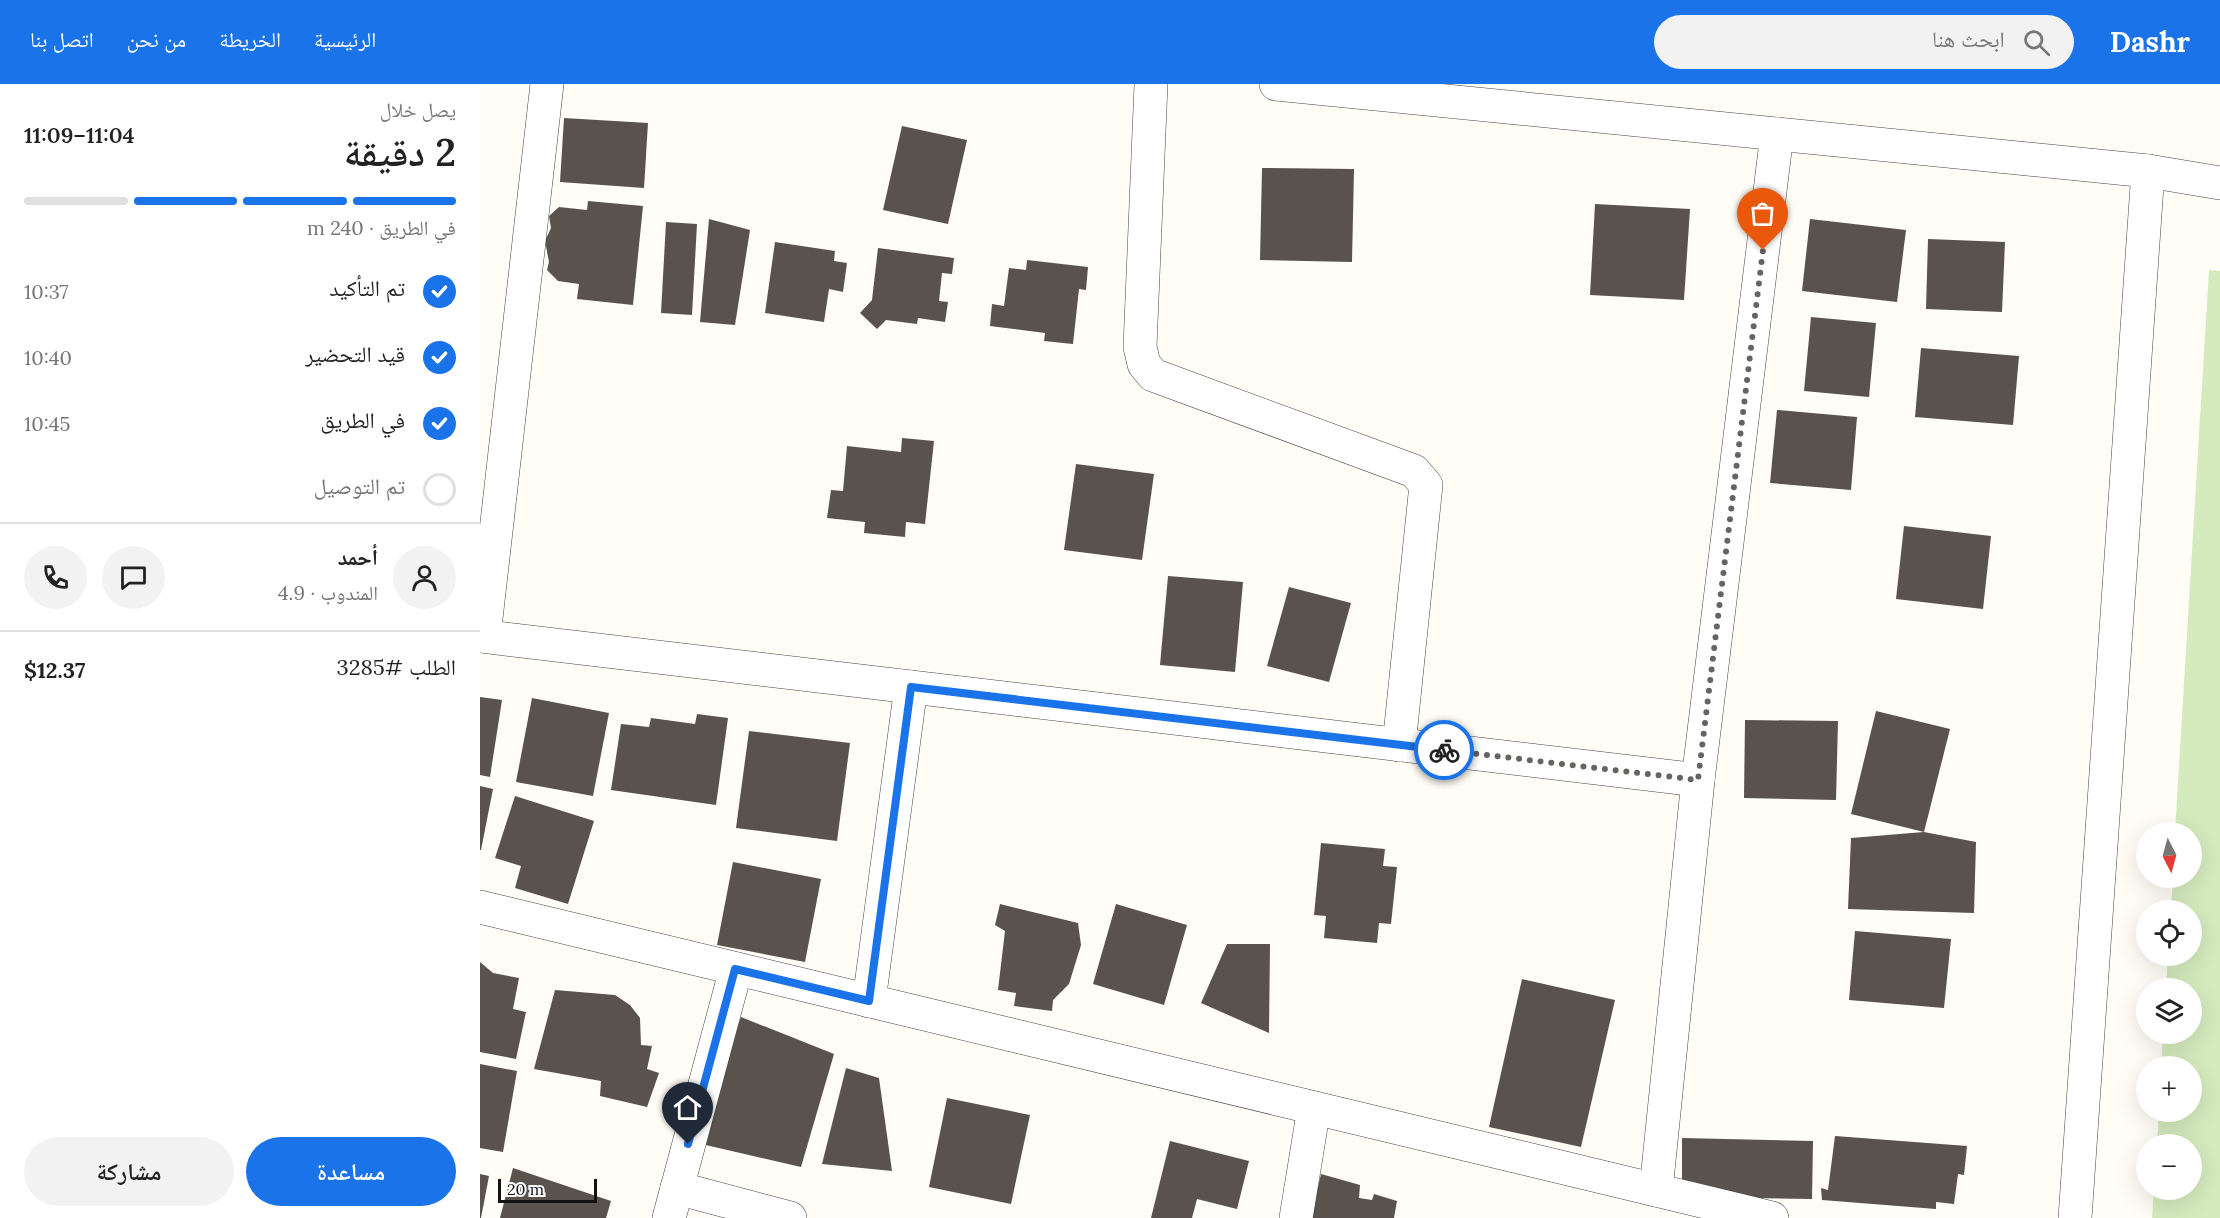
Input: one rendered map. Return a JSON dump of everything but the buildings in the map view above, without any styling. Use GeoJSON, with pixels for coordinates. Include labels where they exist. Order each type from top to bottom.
{"type":"FeatureCollection","features":[{"type":"Feature","properties":{"kind":"street"},"geometry":{"type":"LineString","coordinates":[[547,84],[482,636],[1698,780]]}},
{"type":"Feature","properties":{"kind":"street"},"geometry":{"type":"LineString","coordinates":[[1151,84],[1140,346],[1143,364],[1154,375],[1414,471],[1426,485],[1399,745]]}},
{"type":"Feature","properties":{"kind":"street"},"geometry":{"type":"LineString","coordinates":[[1276,84],[2148,171],[2220,183]]}},
{"type":"Feature","properties":{"kind":"street"},"geometry":{"type":"LineString","coordinates":[[1656,1190],[1698,780],[1777,134]]}},
{"type":"Feature","properties":{"kind":"street"},"geometry":{"type":"LineString","coordinates":[[2075,1218],[2148,171]]}},
{"type":"Feature","properties":{"kind":"street"},"geometry":{"type":"LineString","coordinates":[[869,1001],[911,687]]}},
{"type":"Feature","properties":{"kind":"street"},"geometry":{"type":"LineString","coordinates":[[480,907],[1772,1218]]}},
{"type":"Feature","properties":{"kind":"street"},"geometry":{"type":"LineString","coordinates":[[735,969],[673,1203],[790,1218]]}},
{"type":"Feature","properties":{"kind":"street"},"geometry":{"type":"LineString","coordinates":[[1296,1218],[1314,1108]]}},
{"type":"Feature","properties":{"kind":"green space"},"geometry":{"type":"Polygon","coordinates":[[[2209,270],[2220,271],[2220,1218],[2152,1218],[2153,1200],[2202,1200],[2202,1134],[2158,1134],[2158,1122],[2202,1122],[2202,1056],[2162,1056],[2162,1044],[2202,1044],[2202,978],[2167,978],[2167,966],[2202,966],[2202,900],[2172,900],[2172,888],[2202,888],[2202,822],[2176,822],[2209,270]]]}},
{"type":"Feature","properties":{"kind":"way so far"},"geometry":{"type":"LineString","coordinates":[[1444,750],[1698,780],[1763,250]]}},
{"type":"Feature","properties":{"kind":"route"},"geometry":{"type":"LineString","coordinates":[[688,1144],[735,969],[869,1001],[911,687],[1444,750]]}}]}
